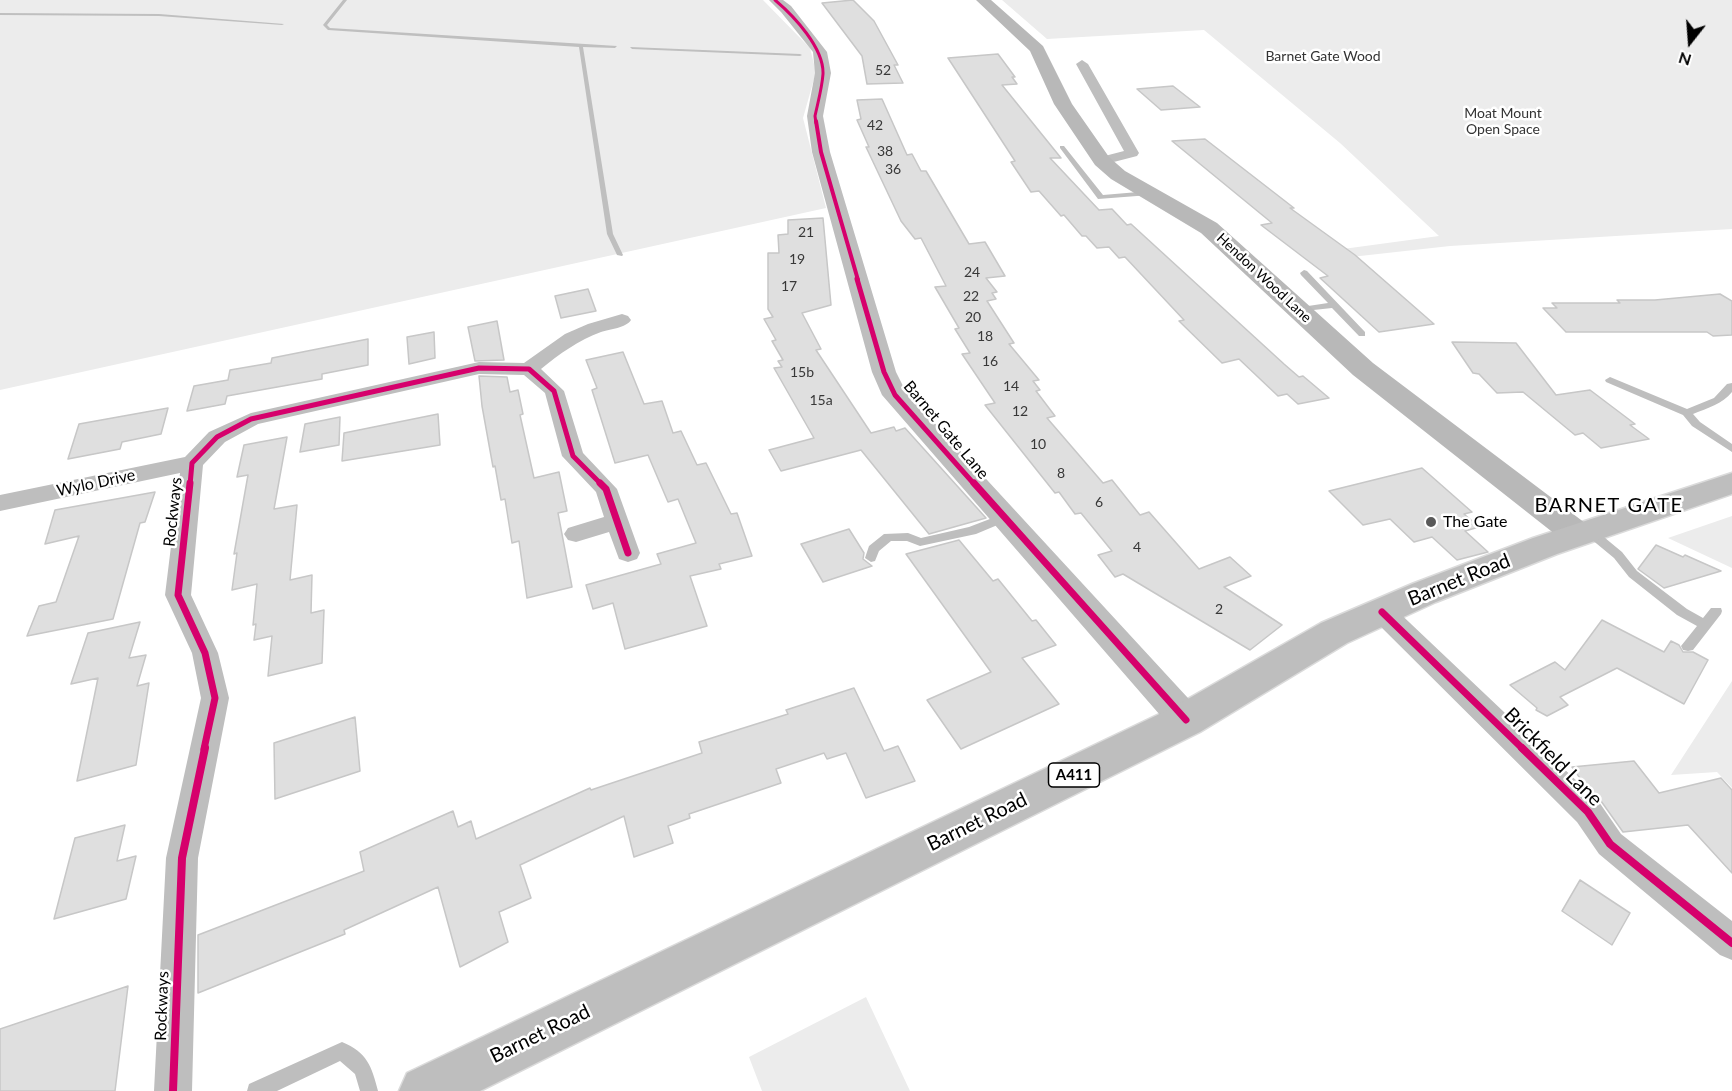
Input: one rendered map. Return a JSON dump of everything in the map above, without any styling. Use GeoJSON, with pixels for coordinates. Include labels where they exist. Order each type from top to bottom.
{"type":"FeatureCollection","features":[{"type":"Feature","properties":{"kind":"main road","name":"Hendon Wood Lane"},"geometry":{"type":"LineString","coordinates":[[983,0],[1037,49],[1063,104],[1102,161],[1118,176],[1209,228],[1363,369],[1583,532]]}},
{"type":"Feature","properties":{"kind":"main road","name":"Barnet Road"},"geometry":{"type":"LineString","coordinates":[[425,1091],[1186,720],[1334,633],[1424,593],[1583,532],[1732,483]]}},
{"type":"Feature","properties":{"kind":"street","name":"Barnet Gate Lane"},"geometry":{"type":"LineString","coordinates":[[775,0],[786,9],[820,52],[822,81],[815,116],[821,152],[884,372],[895,395],[1186,720]]}},
{"type":"Feature","properties":{"kind":"street"},"geometry":{"type":"LineString","coordinates":[[1082,64],[1132,153],[1102,161]]}},
{"type":"Feature","properties":{"kind":"street"},"geometry":{"type":"LineString","coordinates":[[622,320],[591,327],[554,348],[529,369],[554,391],[573,456],[606,489],[628,553]]}},
{"type":"Feature","properties":{"kind":"street","name":"Rockways"},"geometry":{"type":"LineString","coordinates":[[173,1091],[182,858],[215,698],[205,653],[178,595],[192,463],[217,437],[250,419],[479,368],[529,369]]}},
{"type":"Feature","properties":{"kind":"street","name":"Wylo Drive"},"geometry":{"type":"LineString","coordinates":[[0,503],[192,463]]}},
{"type":"Feature","properties":{"kind":"street"},"geometry":{"type":"LineString","coordinates":[[576,534],[616,521]]}},
{"type":"Feature","properties":{"kind":"street","name":"Brickfield Lane"},"geometry":{"type":"LineString","coordinates":[[1382,612],[1588,812],[1610,844],[1732,943]]}},
{"type":"Feature","properties":{"kind":"lane"},"geometry":{"type":"LineString","coordinates":[[1062,147],[1101,197],[1150,193]]}},
{"type":"Feature","properties":{"kind":"lane"},"geometry":{"type":"LineString","coordinates":[[1304,273],[1362,334]]}},
{"type":"Feature","properties":{"kind":"lane"},"geometry":{"type":"LineString","coordinates":[[1298,310],[1335,305]]}},
{"type":"Feature","properties":{"kind":"lane"},"geometry":{"type":"LineString","coordinates":[[1610,380],[1687,413],[1696,424],[1732,449]]}},
{"type":"Feature","properties":{"kind":"lane"},"geometry":{"type":"LineString","coordinates":[[1687,413],[1726,395],[1731,386]]}},
{"type":"Feature","properties":{"kind":"lane"},"geometry":{"type":"LineString","coordinates":[[871,558],[873,549],[888,537],[908,537],[920,542],[972,531],[1003,518]]}},
{"type":"Feature","properties":{"kind":"lane"},"geometry":{"type":"LineString","coordinates":[[1583,532],[1618,555],[1633,574],[1682,612],[1706,625]]}},
{"type":"Feature","properties":{"kind":"lane"},"geometry":{"type":"LineString","coordinates":[[1688,646],[1716,611]]}},
{"type":"Feature","properties":{"kind":"lane"},"geometry":{"type":"LineString","coordinates":[[256,1091],[342,1051],[363,1069],[369,1091]]}},
{"type":"Feature","properties":{"kind":"green space"},"geometry":{"type":"Polygon","coordinates":[[[0,0],[763,0],[810,48],[816,72],[803,118],[826,208],[0,390],[0,0]]]}},
{"type":"Feature","properties":{"kind":"green space","name":"Moat Mount Open Space"},"geometry":{"type":"Polygon","coordinates":[[[1002,0],[1732,0],[1732,229],[1450,246],[1315,261],[1306,254],[1439,236],[1340,143],[1204,30],[1047,39],[1002,0]]]}},
{"type":"Feature","properties":{"kind":"green space"},"geometry":{"type":"Polygon","coordinates":[[[1732,516],[1732,568],[1668,538],[1732,516]]]}},
{"type":"Feature","properties":{"kind":"green space"},"geometry":{"type":"Polygon","coordinates":[[[1732,681],[1732,788],[1717,772],[1671,775],[1732,681]]]}},
{"type":"Feature","properties":{"kind":"green space"},"geometry":{"type":"Polygon","coordinates":[[[866,997],[910,1091],[762,1091],[749,1057],[866,997]]]}},
{"type":"Feature","properties":{"kind":"building"},"geometry":{"type":"Polygon","coordinates":[[[853,0],[874,21],[898,65],[894,65],[903,83],[867,84],[862,56],[822,3],[853,0]]]}},
{"type":"Feature","properties":{"kind":"building"},"geometry":{"type":"Polygon","coordinates":[[[998,54],[1015,77],[1012,77],[1017,84],[1002,85],[1061,158],[1050,158],[1099,210],[1112,209],[1127,225],[1131,224],[1284,364],[1299,377],[1303,376],[1329,398],[1298,404],[1287,394],[1278,396],[1239,359],[1222,363],[1179,321],[1184,320],[1125,257],[1119,258],[1109,247],[1097,248],[1086,236],[1082,236],[1064,215],[1061,216],[1039,191],[1031,192],[1011,162],[1015,161],[948,58],[998,54]]]}},
{"type":"Feature","properties":{"kind":"building"},"geometry":{"type":"Polygon","coordinates":[[[1173,86],[1200,107],[1161,110],[1137,89],[1173,86]]]}},
{"type":"Feature","properties":{"kind":"building"},"geometry":{"type":"Polygon","coordinates":[[[882,99],[907,155],[912,154],[921,171],[926,171],[969,244],[985,242],[1005,276],[986,278],[997,292],[992,293],[996,299],[987,301],[1014,343],[1009,344],[1039,380],[1033,381],[1040,390],[1036,391],[1055,416],[1047,418],[1103,483],[1112,480],[1140,515],[1149,512],[1199,569],[1230,557],[1251,576],[1224,587],[1282,625],[1250,650],[1123,574],[1115,577],[1098,555],[1112,551],[1081,513],[1075,514],[1059,492],[1055,493],[985,405],[995,403],[962,354],[970,353],[955,329],[959,328],[935,287],[946,286],[921,238],[915,239],[901,221],[866,147],[869,147],[857,120],[861,119],[857,100],[882,99]]]}},
{"type":"Feature","properties":{"kind":"building"},"geometry":{"type":"Polygon","coordinates":[[[1205,139],[1294,208],[1290,208],[1355,255],[1434,324],[1379,332],[1320,278],[1328,276],[1261,225],[1272,223],[1172,141],[1205,139]]]}},
{"type":"Feature","properties":{"kind":"building"},"geometry":{"type":"Polygon","coordinates":[[[823,218],[831,305],[802,313],[821,349],[816,350],[871,433],[894,427],[896,431],[905,428],[986,518],[929,534],[861,450],[781,471],[769,450],[814,438],[774,368],[782,367],[778,361],[783,360],[772,341],[776,340],[764,319],[773,317],[768,309],[768,253],[779,253],[778,235],[788,234],[788,220],[823,218]]]}},
{"type":"Feature","properties":{"kind":"building"},"geometry":{"type":"Polygon","coordinates":[[[588,289],[596,311],[561,318],[555,296],[588,289]]]}},
{"type":"Feature","properties":{"kind":"building"},"geometry":{"type":"Polygon","coordinates":[[[1720,294],[1732,301],[1732,335],[1713,336],[1707,332],[1566,332],[1543,308],[1557,308],[1552,303],[1620,303],[1617,300],[1655,300],[1720,294]]]}},
{"type":"Feature","properties":{"kind":"building"},"geometry":{"type":"Polygon","coordinates":[[[497,321],[504,360],[475,361],[468,327],[497,321]]]}},
{"type":"Feature","properties":{"kind":"building"},"geometry":{"type":"Polygon","coordinates":[[[434,332],[435,358],[409,364],[407,337],[434,332]]]}},
{"type":"Feature","properties":{"kind":"building"},"geometry":{"type":"Polygon","coordinates":[[[368,339],[368,365],[322,374],[322,379],[227,396],[225,404],[187,411],[194,386],[228,380],[230,370],[271,363],[272,358],[368,339]]]}},
{"type":"Feature","properties":{"kind":"building"},"geometry":{"type":"Polygon","coordinates":[[[1452,342],[1516,343],[1556,395],[1590,390],[1635,424],[1630,425],[1649,439],[1601,448],[1583,433],[1575,435],[1523,392],[1497,393],[1479,374],[1473,373],[1452,342]]]}},
{"type":"Feature","properties":{"kind":"building"},"geometry":{"type":"Polygon","coordinates":[[[623,352],[644,404],[662,401],[673,433],[681,431],[697,465],[706,463],[731,514],[737,513],[752,556],[719,564],[721,569],[690,576],[707,626],[625,649],[613,603],[593,609],[586,585],[661,564],[657,554],[696,543],[678,499],[668,502],[648,455],[615,463],[592,390],[597,388],[586,360],[623,352]]]}},
{"type":"Feature","properties":{"kind":"building"},"geometry":{"type":"Polygon","coordinates":[[[479,376],[507,377],[510,392],[518,390],[523,414],[520,415],[534,478],[559,472],[567,511],[558,513],[572,587],[527,598],[519,541],[512,543],[505,499],[501,500],[495,466],[493,467],[479,376]]]}},
{"type":"Feature","properties":{"kind":"building"},"geometry":{"type":"Polygon","coordinates":[[[168,408],[161,434],[122,442],[120,449],[68,459],[79,424],[168,408]]]}},
{"type":"Feature","properties":{"kind":"building"},"geometry":{"type":"Polygon","coordinates":[[[438,414],[440,445],[342,461],[344,433],[438,414]]]}},
{"type":"Feature","properties":{"kind":"building"},"geometry":{"type":"Polygon","coordinates":[[[340,417],[339,445],[300,452],[305,424],[340,417]]]}},
{"type":"Feature","properties":{"kind":"building"},"geometry":{"type":"Polygon","coordinates":[[[287,437],[274,509],[297,505],[290,580],[312,575],[311,613],[324,610],[322,663],[268,676],[272,636],[254,640],[256,624],[253,625],[257,584],[232,590],[237,553],[234,554],[248,475],[237,477],[244,445],[287,437]]]}},
{"type":"Feature","properties":{"kind":"building"},"geometry":{"type":"Polygon","coordinates":[[[1422,468],[1472,512],[1464,514],[1479,527],[1465,531],[1488,552],[1457,560],[1432,537],[1414,542],[1390,519],[1363,525],[1329,491],[1422,468]]]}},
{"type":"Feature","properties":{"kind":"building"},"geometry":{"type":"Polygon","coordinates":[[[155,492],[145,522],[140,523],[113,619],[27,636],[39,606],[56,602],[79,536],[45,544],[55,510],[155,492]]]}},
{"type":"Feature","properties":{"kind":"building"},"geometry":{"type":"Polygon","coordinates":[[[849,529],[864,553],[863,559],[872,566],[823,582],[801,544],[849,529]]]}},
{"type":"Feature","properties":{"kind":"building"},"geometry":{"type":"Polygon","coordinates":[[[959,540],[993,581],[998,579],[1032,621],[1036,620],[1056,645],[1022,658],[1059,704],[961,749],[927,700],[991,672],[906,554],[959,540]]]}},
{"type":"Feature","properties":{"kind":"building"},"geometry":{"type":"Polygon","coordinates":[[[1656,545],[1721,571],[1664,588],[1638,569],[1656,545]]]}},
{"type":"Feature","properties":{"kind":"building"},"geometry":{"type":"Polygon","coordinates":[[[1602,620],[1664,652],[1671,641],[1679,645],[1683,652],[1693,652],[1708,660],[1684,704],[1617,668],[1560,697],[1568,705],[1547,716],[1536,710],[1537,708],[1510,685],[1555,662],[1565,670],[1602,620]]]}},
{"type":"Feature","properties":{"kind":"building"},"geometry":{"type":"Polygon","coordinates":[[[140,622],[129,658],[146,655],[137,686],[149,683],[136,765],[77,781],[98,678],[71,684],[88,633],[140,622]]]}},
{"type":"Feature","properties":{"kind":"building"},"geometry":{"type":"Polygon","coordinates":[[[854,688],[884,751],[898,746],[915,781],[866,798],[846,753],[827,759],[824,753],[776,769],[781,783],[689,814],[690,818],[668,826],[673,843],[634,857],[624,816],[520,865],[531,898],[499,912],[508,942],[460,967],[438,887],[344,930],[345,934],[198,993],[198,935],[364,871],[360,852],[453,811],[458,827],[471,821],[476,839],[590,788],[591,790],[702,753],[699,742],[788,714],[786,710],[854,688]]]}},
{"type":"Feature","properties":{"kind":"building"},"geometry":{"type":"Polygon","coordinates":[[[355,717],[360,771],[275,799],[274,743],[355,717]]]}},
{"type":"Feature","properties":{"kind":"building"},"geometry":{"type":"Polygon","coordinates":[[[1634,761],[1659,793],[1721,778],[1732,790],[1732,873],[1688,825],[1623,832],[1601,801],[1587,788],[1572,767],[1634,761]]]}},
{"type":"Feature","properties":{"kind":"building"},"geometry":{"type":"Polygon","coordinates":[[[125,825],[117,861],[136,856],[126,899],[54,919],[75,838],[125,825]]]}},
{"type":"Feature","properties":{"kind":"building"},"geometry":{"type":"Polygon","coordinates":[[[1580,880],[1630,913],[1612,945],[1562,911],[1580,880]]]}},
{"type":"Feature","properties":{"kind":"building"},"geometry":{"type":"Polygon","coordinates":[[[128,986],[115,1091],[0,1091],[0,1029],[128,986]]]}},
{"type":"Feature","properties":{"kind":"waterway"},"geometry":{"type":"LineString","coordinates":[[345,0],[325,25],[329,29],[581,46]]}},
{"type":"Feature","properties":{"kind":"waterway"},"geometry":{"type":"LineString","coordinates":[[0,14],[159,15],[282,24]]}},
{"type":"Feature","properties":{"kind":"waterway"},"geometry":{"type":"LineString","coordinates":[[581,46],[615,47]]}},
{"type":"Feature","properties":{"kind":"waterway"},"geometry":{"type":"LineString","coordinates":[[581,46],[610,234],[620,255]]}},
{"type":"Feature","properties":{"kind":"waterway"},"geometry":{"type":"LineString","coordinates":[[632,48],[800,55]]}},
{"type":"Feature","properties":{"kind":"cycle path"},"geometry":{"type":"LineString","coordinates":[[775,0],[786,9],[820,52],[823,73],[815,116],[821,152],[884,372],[895,395],[1186,720]]}},
{"type":"Feature","properties":{"kind":"cycle path"},"geometry":{"type":"LineString","coordinates":[[173,1091],[182,858],[215,698],[205,653],[178,595],[192,463],[217,437],[251,419],[479,368],[529,369],[554,391],[573,456],[606,489],[628,553]]}},
{"type":"Feature","properties":{"kind":"cycle path"},"geometry":{"type":"LineString","coordinates":[[1382,612],[1588,812],[1610,844],[1732,943]]}},
{"type":"Feature","properties":{"kind":"place","name":"The Gate"},"geometry":{"type":"Point","coordinates":[1431,522]}},
{"type":"Feature","properties":{"kind":"district","name":"BARNET GATE"},"geometry":{"type":"Point","coordinates":[1609,506]}},
{"type":"Feature","properties":{"kind":"park label","name":"Barnet Gate Wood"},"geometry":{"type":"Point","coordinates":[1323,56]}}]}
